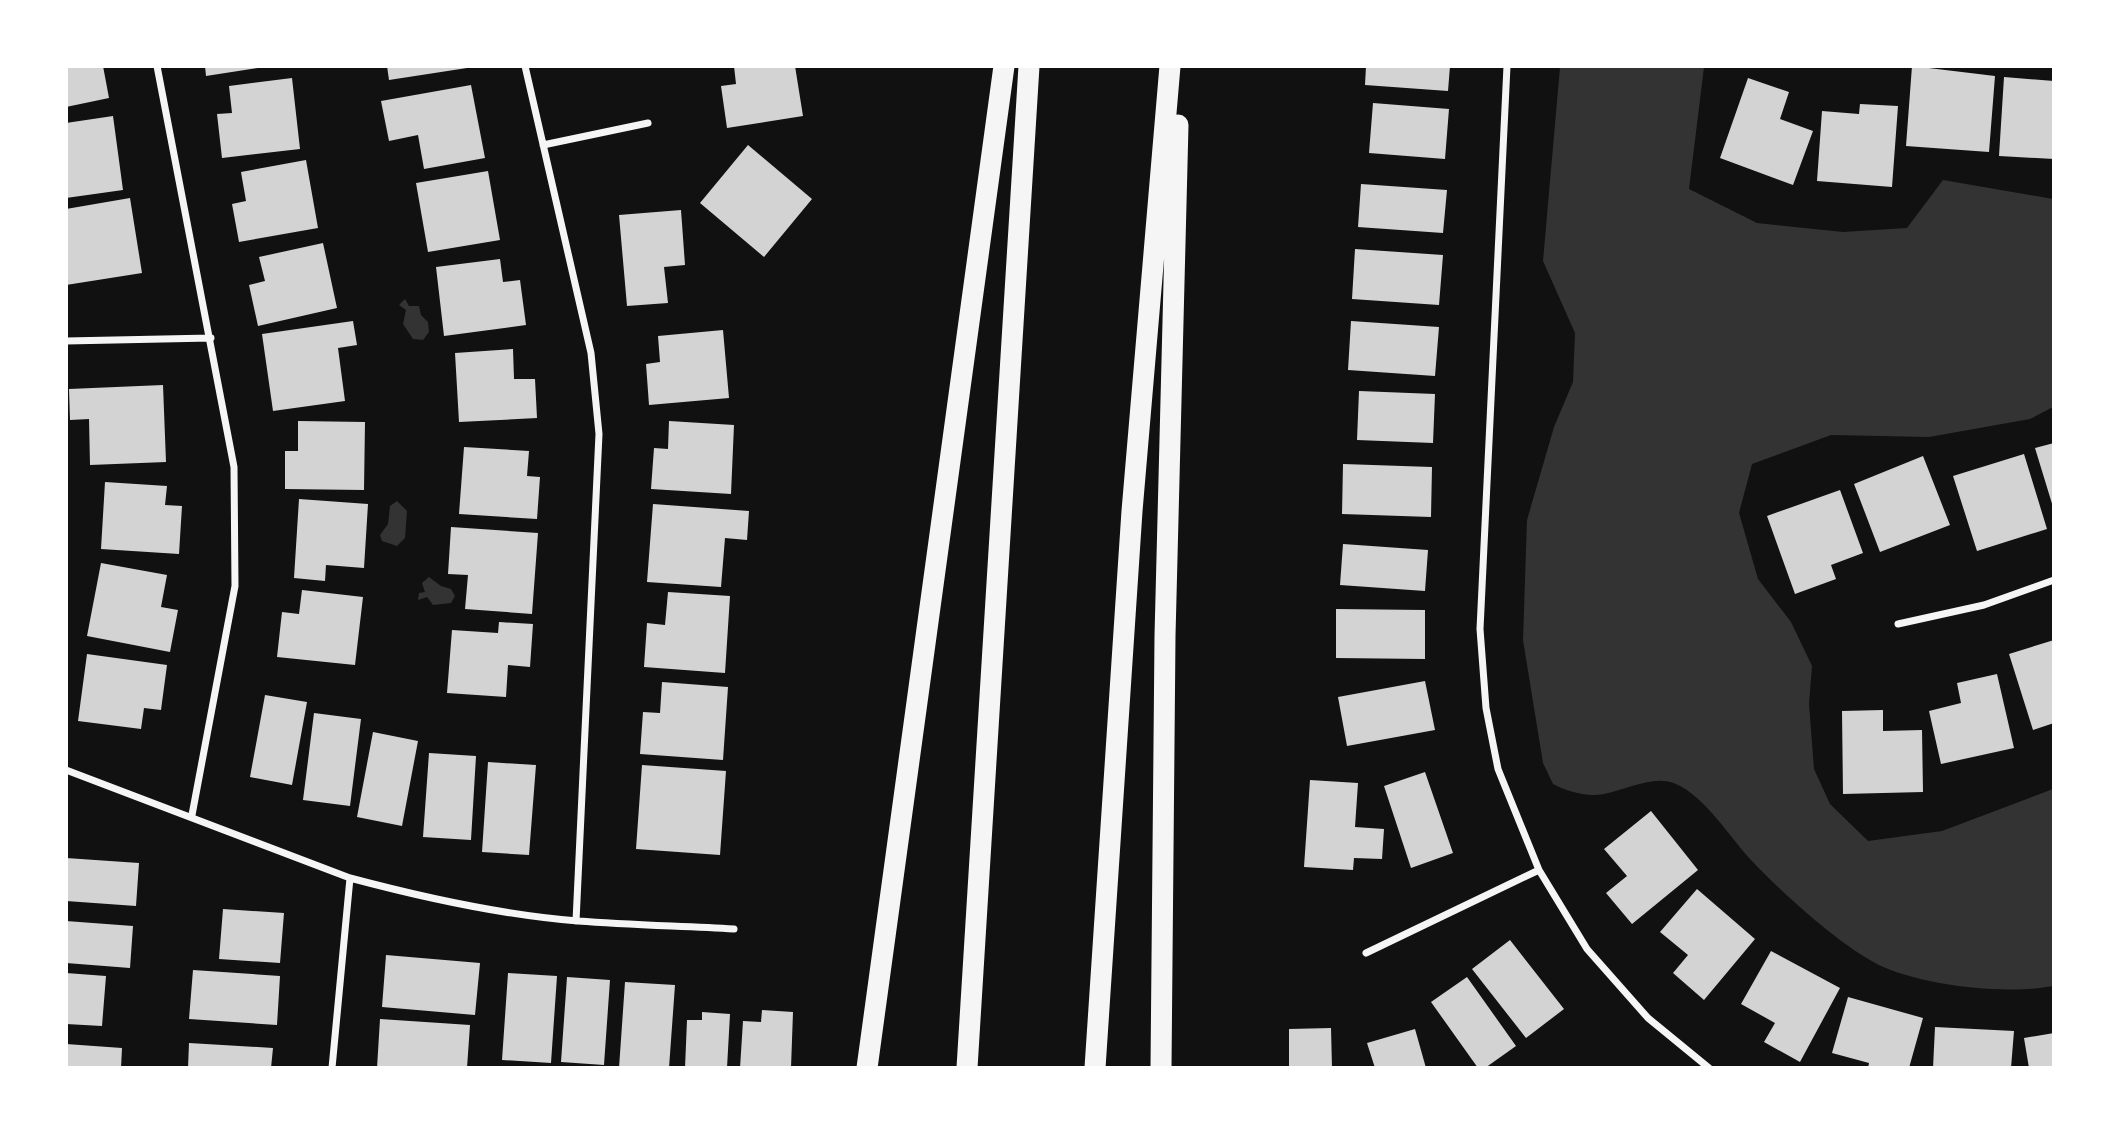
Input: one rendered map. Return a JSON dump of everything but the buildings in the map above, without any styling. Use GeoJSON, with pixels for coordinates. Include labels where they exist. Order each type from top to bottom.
{"type":"FeatureCollection","features":[{"type":"Feature","properties":{"kind":"highway"},"geometry":{"type":"LineString","coordinates":[[867,1068],[1004,66]]}},
{"type":"Feature","properties":{"kind":"highway"},"geometry":{"type":"LineString","coordinates":[[967,1068],[1029,66]]}},
{"type":"Feature","properties":{"kind":"highway"},"geometry":{"type":"LineString","coordinates":[[1095,1068],[1132,511],[1170,66]]}},
{"type":"Feature","properties":{"kind":"highway"},"geometry":{"type":"LineString","coordinates":[[1161,1068],[1165,636],[1179,66]]}},
{"type":"Feature","properties":{"kind":"street"},"geometry":{"type":"LineString","coordinates":[[157,66],[234,467],[235,586],[192,815]]}},
{"type":"Feature","properties":{"kind":"street"},"geometry":{"type":"LineString","coordinates":[[524,66],[591,353],[599,434],[576,921]]}},
{"type":"Feature","properties":{"kind":"street"},"geometry":{"type":"LineString","coordinates":[[1507,66],[1480,629],[1486,708],[1498,768],[1539,870],[1587,949],[1648,1018],[1709,1068]]}},
{"type":"Feature","properties":{"kind":"street"},"geometry":{"type":"LineString","coordinates":[[543,145],[648,123]]}},
{"type":"Feature","properties":{"kind":"street"},"geometry":{"type":"LineString","coordinates":[[66,341],[211,338]]}},
{"type":"Feature","properties":{"kind":"street"},"geometry":{"type":"LineString","coordinates":[[1898,624],[1984,605],[2053,580]]}},
{"type":"Feature","properties":{"kind":"street"},"geometry":{"type":"LineString","coordinates":[[66,770],[192,815],[350,878],[455,904],[576,921],[734,929]]}},
{"type":"Feature","properties":{"kind":"street"},"geometry":{"type":"LineString","coordinates":[[1366,953],[1539,870]]}},
{"type":"Feature","properties":{"kind":"street"},"geometry":{"type":"LineString","coordinates":[[332,1068],[350,878]]}},
{"type":"Feature","properties":{"kind":"shaded area"},"geometry":{"type":"Polygon","coordinates":[[[1560,67],[1704,67],[1689,189],[1757,223],[1843,232],[1907,228],[1943,180],[2053,199],[2053,407],[2030,419],[1929,437],[1831,435],[1752,464],[1739,513],[1758,579],[1791,622],[1812,666],[1809,704],[1814,769],[1830,804],[1868,841],[1942,831],[2053,789],[2053,986],[2033,989],[1964,987],[1895,972],[1861,955],[1793,901],[1750,859],[1696,797],[1676,784],[1667,781],[1649,782],[1590,795],[1553,784],[1543,763],[1523,640],[1527,520],[1554,427],[1573,382],[1575,333],[1543,261],[1560,67]]]}},
{"type":"Feature","properties":{"kind":"shaded area"},"geometry":{"type":"Polygon","coordinates":[[[405,299],[409,306],[419,306],[421,315],[428,322],[429,332],[423,340],[413,339],[403,324],[406,310],[399,305],[405,299]]]}},
{"type":"Feature","properties":{"kind":"shaded area"},"geometry":{"type":"Polygon","coordinates":[[[397,501],[407,511],[405,538],[397,546],[382,541],[380,535],[388,524],[390,506],[397,501]]]}},
{"type":"Feature","properties":{"kind":"shaded area"},"geometry":{"type":"Polygon","coordinates":[[[429,577],[441,586],[451,589],[455,596],[451,603],[433,605],[427,597],[418,600],[419,593],[425,592],[422,583],[429,577]]]}}]}
